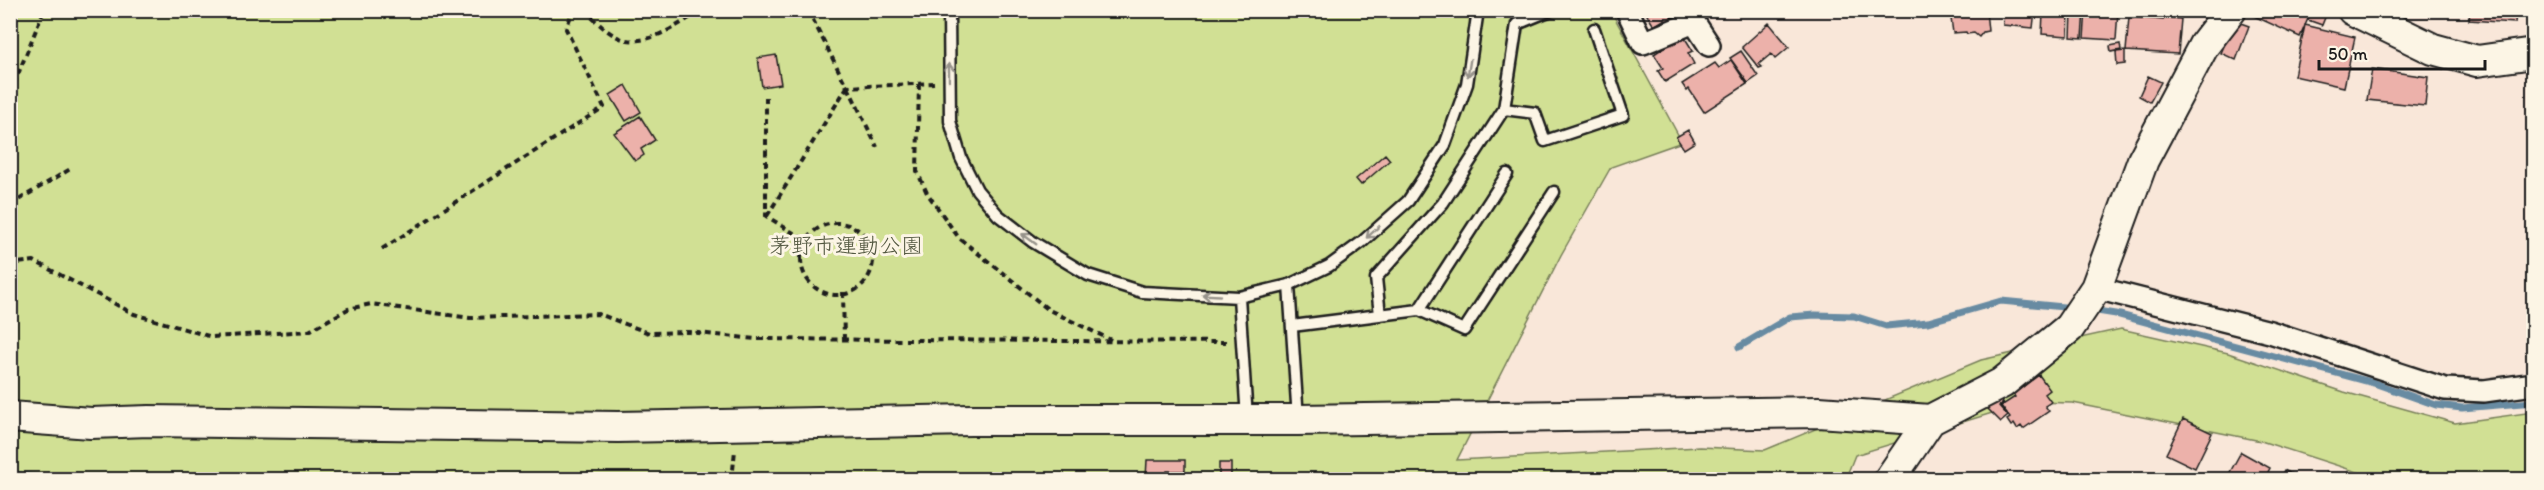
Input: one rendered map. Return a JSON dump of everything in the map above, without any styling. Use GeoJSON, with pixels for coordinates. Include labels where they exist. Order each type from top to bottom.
{"type":"FeatureCollection","features":[{"type":"Feature","properties":{"kind":"street"},"geometry":{"type":"LineString","coordinates":[[1627,10],[1643,43],[1694,22],[1709,45]]}},
{"type":"Feature","properties":{"kind":"street"},"geometry":{"type":"LineString","coordinates":[[1889,480],[1930,420],[2002,383],[2069,328],[2096,288],[2143,159],[2204,45],[2231,10]]}},
{"type":"Feature","properties":{"kind":"street"},"geometry":{"type":"LineString","coordinates":[[2353,10],[2433,49],[2477,61],[2534,53]]}},
{"type":"Feature","properties":{"kind":"street"},"geometry":{"type":"LineString","coordinates":[[2096,288],[2270,332],[2445,389],[2484,391],[2534,384]]}},
{"type":"Feature","properties":{"kind":"street"},"geometry":{"type":"LineString","coordinates":[[10,417],[91,423],[149,421],[618,427],[970,420],[1298,420],[1819,412],[1930,420]]}},
{"type":"Feature","properties":{"kind":"lane"},"geometry":{"type":"LineString","coordinates":[[949,10],[950,121],[961,158],[977,190],[998,215],[1033,242],[1088,275],[1142,292],[1239,297],[1289,285],[1329,266],[1362,242],[1408,201],[1445,146],[1467,84],[1478,10]]}},
{"type":"Feature","properties":{"kind":"lane"},"geometry":{"type":"LineString","coordinates":[[1380,315],[1376,278],[1443,203],[1504,109],[1517,24],[1551,10]]}},
{"type":"Feature","properties":{"kind":"lane"},"geometry":{"type":"LineString","coordinates":[[1504,109],[1535,114],[1545,141],[1623,115],[1594,28]]}},
{"type":"Feature","properties":{"kind":"lane"},"geometry":{"type":"LineString","coordinates":[[1419,310],[1507,174]]}},
{"type":"Feature","properties":{"kind":"lane"},"geometry":{"type":"LineString","coordinates":[[1292,326],[1419,310],[1464,330],[1554,192]]}},
{"type":"Feature","properties":{"kind":"lane"},"geometry":{"type":"LineString","coordinates":[[1289,285],[1298,420]]}},
{"type":"Feature","properties":{"kind":"lane"},"geometry":{"type":"LineString","coordinates":[[1239,297],[1247,420]]}},
{"type":"Feature","properties":{"kind":"path"},"geometry":{"type":"LineString","coordinates":[[10,94],[44,10]]}},
{"type":"Feature","properties":{"kind":"path"},"geometry":{"type":"LineString","coordinates":[[382,249],[604,107],[566,29],[573,10]]}},
{"type":"Feature","properties":{"kind":"path"},"geometry":{"type":"LineString","coordinates":[[584,10],[614,36],[632,42],[673,29],[701,10]]}},
{"type":"Feature","properties":{"kind":"path"},"geometry":{"type":"LineString","coordinates":[[808,10],[877,147]]}},
{"type":"Feature","properties":{"kind":"path"},"geometry":{"type":"LineString","coordinates":[[848,87],[949,82]]}},
{"type":"Feature","properties":{"kind":"path"},"geometry":{"type":"LineString","coordinates":[[919,84],[917,171],[927,193],[959,238],[1049,310],[1114,341]]}},
{"type":"Feature","properties":{"kind":"path"},"geometry":{"type":"LineString","coordinates":[[766,216],[848,87]]}},
{"type":"Feature","properties":{"kind":"path"},"geometry":{"type":"LineString","coordinates":[[766,97],[766,216]]}},
{"type":"Feature","properties":{"kind":"path"},"geometry":{"type":"LineString","coordinates":[[10,205],[72,168]]}},
{"type":"Feature","properties":{"kind":"path"},"geometry":{"type":"LineString","coordinates":[[766,216],[805,240]]}},
{"type":"Feature","properties":{"kind":"path"},"geometry":{"type":"LineString","coordinates":[[836,223],[851,226],[867,237],[874,250],[873,269],[863,284],[843,292],[831,294],[813,287],[802,270],[800,259],[801,248],[805,240],[819,228],[836,223]]}},
{"type":"Feature","properties":{"kind":"path"},"geometry":{"type":"LineString","coordinates":[[10,267],[18,263],[34,261],[134,314],[212,337],[309,331],[348,309],[371,304],[470,318],[598,314],[649,333],[689,332],[755,339],[1229,342]]}},
{"type":"Feature","properties":{"kind":"path"},"geometry":{"type":"LineString","coordinates":[[843,292],[844,340]]}},
{"type":"Feature","properties":{"kind":"path"},"geometry":{"type":"LineString","coordinates":[[732,480],[736,446]]}},
{"type":"Feature","properties":{"kind":"green space","name":"茅野市運動公園"},"geometry":{"type":"Polygon","coordinates":[[[10,11],[1611,11],[1682,142],[1611,167],[1561,255],[1457,460],[1700,447],[1765,450],[1981,360],[2121,329],[2228,353],[2344,392],[2455,423],[2533,412],[2533,479],[2379,479],[2261,441],[2073,403],[2028,402],[1855,455],[1845,480],[11,479],[10,11]]]}},
{"type":"Feature","properties":{"kind":"building"},"geometry":{"type":"Polygon","coordinates":[[[1644,10],[1681,10],[1671,17],[1673,20],[1668,23],[1665,19],[1654,26],[1644,10]]]}},
{"type":"Feature","properties":{"kind":"building"},"geometry":{"type":"Polygon","coordinates":[[[1966,10],[1967,13],[1986,11],[1988,31],[1983,32],[1979,37],[1974,33],[1953,33],[1950,11],[1966,10]]]}},
{"type":"Feature","properties":{"kind":"building"},"geometry":{"type":"Polygon","coordinates":[[[2004,10],[2035,10],[2033,28],[2003,25],[2004,10]]]}},
{"type":"Feature","properties":{"kind":"building"},"geometry":{"type":"Polygon","coordinates":[[[2084,10],[2082,38],[2071,37],[2072,13],[2047,11],[2084,10]]]}},
{"type":"Feature","properties":{"kind":"building"},"geometry":{"type":"Polygon","coordinates":[[[2086,10],[2118,10],[2116,40],[2084,38],[2086,10]]]}},
{"type":"Feature","properties":{"kind":"building"},"geometry":{"type":"Polygon","coordinates":[[[2256,10],[2303,10],[2310,14],[2300,37],[2254,16],[2256,10]]]}},
{"type":"Feature","properties":{"kind":"building"},"geometry":{"type":"Polygon","coordinates":[[[2312,10],[2326,15],[2322,25],[2308,20],[2312,10]]]}},
{"type":"Feature","properties":{"kind":"building"},"geometry":{"type":"Polygon","coordinates":[[[2470,10],[2516,10],[2515,23],[2469,20],[2470,10]]]}},
{"type":"Feature","properties":{"kind":"building"},"geometry":{"type":"Polygon","coordinates":[[[2043,13],[2069,15],[2068,36],[2042,34],[2043,13]]]}},
{"type":"Feature","properties":{"kind":"building"},"geometry":{"type":"Polygon","coordinates":[[[2129,17],[2181,19],[2178,54],[2126,51],[2129,17]]]}},
{"type":"Feature","properties":{"kind":"building"},"geometry":{"type":"Polygon","coordinates":[[[2235,21],[2249,26],[2236,60],[2221,53],[2235,21]]]}},
{"type":"Feature","properties":{"kind":"building"},"geometry":{"type":"Polygon","coordinates":[[[1769,23],[1789,47],[1775,59],[1771,54],[1759,64],[1762,67],[1759,68],[1742,47],[1769,23]]]}},
{"type":"Feature","properties":{"kind":"building"},"geometry":{"type":"Polygon","coordinates":[[[2305,25],[2355,37],[2344,87],[2294,76],[2305,25]]]}},
{"type":"Feature","properties":{"kind":"building"},"geometry":{"type":"Polygon","coordinates":[[[1683,35],[1693,51],[1688,53],[1694,64],[1665,82],[1658,71],[1663,68],[1654,54],[1683,35]]]}},
{"type":"Feature","properties":{"kind":"building"},"geometry":{"type":"Polygon","coordinates":[[[2120,44],[2121,50],[2111,52],[2110,46],[2120,44]]]}},
{"type":"Feature","properties":{"kind":"building"},"geometry":{"type":"Polygon","coordinates":[[[1741,51],[1758,76],[1748,83],[1730,58],[1741,51]]]}},
{"type":"Feature","properties":{"kind":"building"},"geometry":{"type":"Polygon","coordinates":[[[2125,51],[2125,64],[2117,65],[2116,52],[2125,51]]]}},
{"type":"Feature","properties":{"kind":"building"},"geometry":{"type":"Polygon","coordinates":[[[776,55],[781,84],[762,87],[758,58],[776,55]]]}},
{"type":"Feature","properties":{"kind":"building"},"geometry":{"type":"Polygon","coordinates":[[[1731,60],[1747,84],[1704,112],[1689,89],[1687,91],[1682,84],[1715,63],[1719,68],[1731,60]]]}},
{"type":"Feature","properties":{"kind":"building"},"geometry":{"type":"Polygon","coordinates":[[[2372,69],[2428,77],[2425,106],[2367,100],[2372,69]]]}},
{"type":"Feature","properties":{"kind":"building"},"geometry":{"type":"Polygon","coordinates":[[[2148,76],[2161,82],[2150,102],[2139,96],[2148,76]]]}},
{"type":"Feature","properties":{"kind":"building"},"geometry":{"type":"Polygon","coordinates":[[[626,85],[641,112],[626,121],[610,95],[626,85]]]}},
{"type":"Feature","properties":{"kind":"building"},"geometry":{"type":"Polygon","coordinates":[[[640,116],[655,140],[641,149],[644,155],[635,161],[614,133],[640,116]]]}},
{"type":"Feature","properties":{"kind":"building"},"geometry":{"type":"Polygon","coordinates":[[[1688,130],[1695,142],[1684,149],[1676,137],[1688,130]]]}},
{"type":"Feature","properties":{"kind":"building"},"geometry":{"type":"Polygon","coordinates":[[[1385,154],[1390,160],[1361,185],[1356,179],[1385,154]]]}},
{"type":"Feature","properties":{"kind":"building"},"geometry":{"type":"Polygon","coordinates":[[[2039,375],[2050,390],[2045,394],[2051,402],[2045,406],[2049,411],[2023,429],[2021,426],[2017,429],[2014,424],[2011,426],[2007,420],[2010,418],[2001,406],[2015,397],[2013,394],[2039,375]]]}},
{"type":"Feature","properties":{"kind":"building"},"geometry":{"type":"Polygon","coordinates":[[[1999,398],[2003,403],[1999,406],[2008,416],[2001,422],[1987,408],[1999,398]]]}},
{"type":"Feature","properties":{"kind":"building"},"geometry":{"type":"Polygon","coordinates":[[[2183,419],[2212,433],[2195,468],[2166,454],[2183,419]]]}},
{"type":"Feature","properties":{"kind":"building"},"geometry":{"type":"Polygon","coordinates":[[[2241,452],[2270,468],[2264,480],[2239,480],[2229,474],[2241,452]]]}},
{"type":"Feature","properties":{"kind":"building"},"geometry":{"type":"Polygon","coordinates":[[[1147,460],[1185,460],[1185,471],[1167,471],[1167,480],[1141,480],[1141,478],[1146,478],[1147,460]]]}},
{"type":"Feature","properties":{"kind":"building"},"geometry":{"type":"Polygon","coordinates":[[[1219,463],[1231,463],[1231,480],[1219,480],[1219,463]]]}},
{"type":"Feature","properties":{"kind":"building"},"geometry":{"type":"Polygon","coordinates":[[[2284,470],[2302,480],[2279,480],[2284,470]]]}},
{"type":"Feature","properties":{"kind":"building"},"geometry":{"type":"Polygon","coordinates":[[[2327,472],[2342,480],[2323,480],[2327,472]]]}},
{"type":"Feature","properties":{"kind":"waterway"},"geometry":{"type":"LineString","coordinates":[[1739,347],[1790,317],[1854,316],[1886,326],[1928,322],[2001,301],[2074,308]]}},
{"type":"Feature","properties":{"kind":"waterway"},"geometry":{"type":"LineString","coordinates":[[2091,310],[2116,314],[2374,383],[2436,405],[2462,408],[2534,402]]}},
{"type":"Feature","properties":{"kind":"waterway"},"geometry":{"type":"LineString","coordinates":[[10,474],[62,480]]}},
{"type":"Feature","properties":{"kind":"waterway"},"geometry":{"type":"LineString","coordinates":[[345,480],[369,475],[383,480]]}}]}
